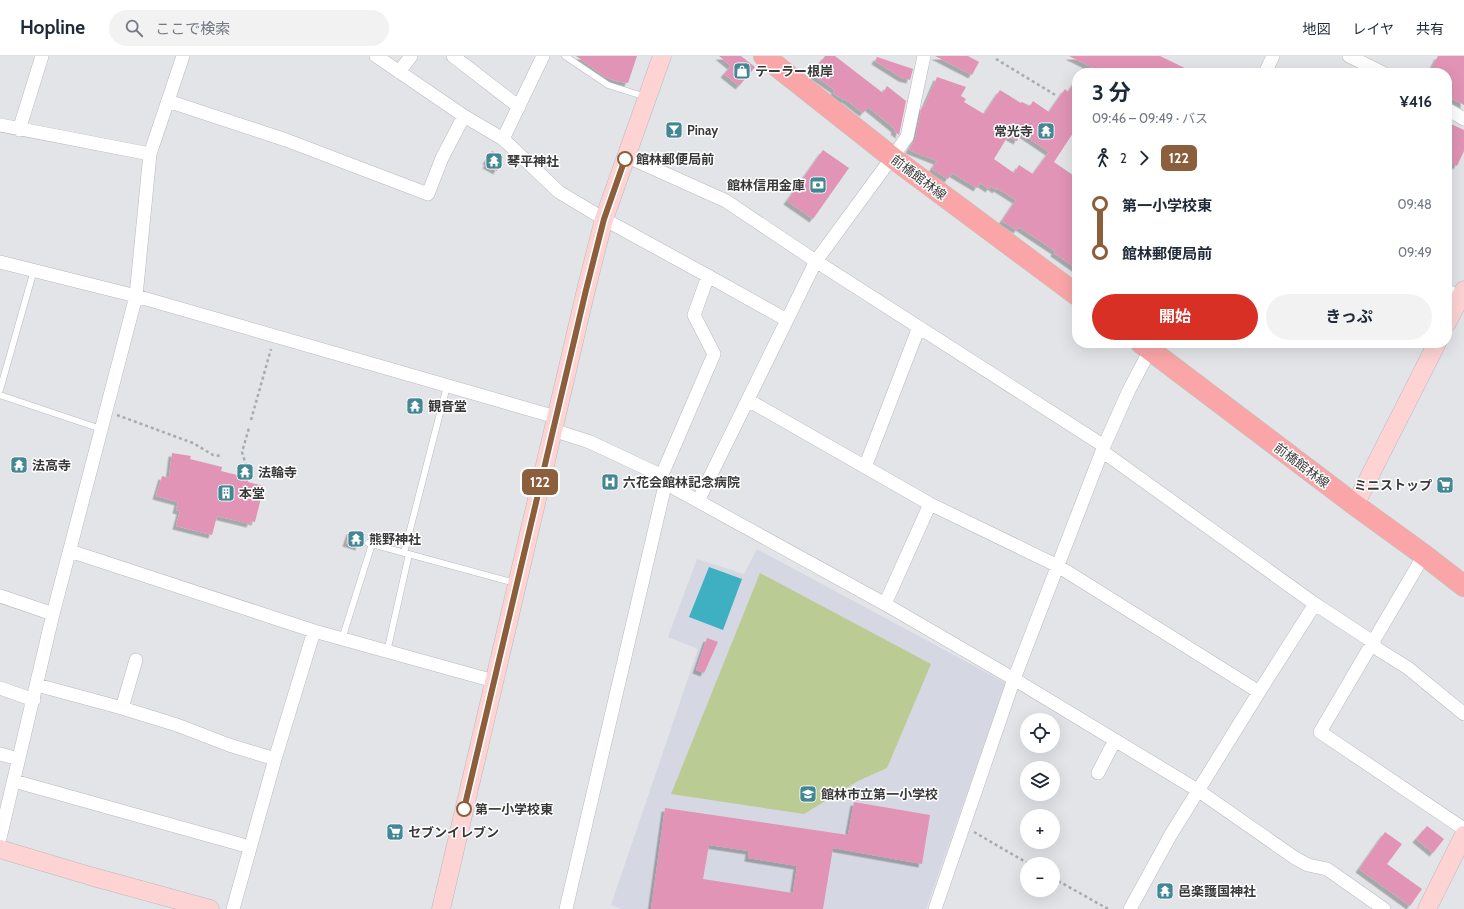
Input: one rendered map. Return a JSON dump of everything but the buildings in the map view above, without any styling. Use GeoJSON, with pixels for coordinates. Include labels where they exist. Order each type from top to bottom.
{"type":"FeatureCollection","features":[{"type":"Feature","properties":{"kind":"main road","name":"前橋館林線"},"geometry":{"type":"LineString","coordinates":[[764,56],[893,158],[1072,291]]}},
{"type":"Feature","properties":{"kind":"main road","name":"前橋館林線"},"geometry":{"type":"LineString","coordinates":[[1149,348],[1464,586]]}},
{"type":"Feature","properties":{"kind":"street"},"geometry":{"type":"LineString","coordinates":[[19,130],[42,56]]}},
{"type":"Feature","properties":{"kind":"street"},"geometry":{"type":"LineString","coordinates":[[0,838],[34,700],[53,614],[136,296],[150,154],[183,56]]}},
{"type":"Feature","properties":{"kind":"street"},"geometry":{"type":"LineString","coordinates":[[376,56],[464,116],[503,139],[559,192],[604,219],[787,320]]}},
{"type":"Feature","properties":{"kind":"street"},"geometry":{"type":"LineString","coordinates":[[399,72],[411,56]]}},
{"type":"Feature","properties":{"kind":"street"},"geometry":{"type":"LineString","coordinates":[[453,56],[518,107]]}},
{"type":"Feature","properties":{"kind":"street"},"geometry":{"type":"LineString","coordinates":[[503,139],[544,56]]}},
{"type":"Feature","properties":{"kind":"street"},"geometry":{"type":"LineString","coordinates":[[441,909],[554,423],[604,219],[662,56]]}},
{"type":"Feature","properties":{"kind":"street"},"geometry":{"type":"LineString","coordinates":[[698,501],[816,261],[907,137],[924,56]]}},
{"type":"Feature","properties":{"kind":"street"},"geometry":{"type":"LineString","coordinates":[[1267,68],[1273,56]]}},
{"type":"Feature","properties":{"kind":"street"},"geometry":{"type":"LineString","coordinates":[[1349,56],[1373,68]]}},
{"type":"Feature","properties":{"kind":"street"},"geometry":{"type":"LineString","coordinates":[[168,101],[286,140],[428,194],[442,158],[464,116]]}},
{"type":"Feature","properties":{"kind":"street"},"geometry":{"type":"LineString","coordinates":[[1452,112],[1464,119]]}},
{"type":"Feature","properties":{"kind":"street"},"geometry":{"type":"LineString","coordinates":[[0,125],[19,130],[150,154]]}},
{"type":"Feature","properties":{"kind":"street"},"geometry":{"type":"LineString","coordinates":[[626,156],[726,200],[816,261],[1103,448],[1316,604],[1373,642],[1376,648],[1408,668],[1464,714]]}},
{"type":"Feature","properties":{"kind":"street"},"geometry":{"type":"LineString","coordinates":[[0,262],[136,296],[275,336],[447,386],[554,423],[590,442],[654,472],[676,489],[885,604],[1014,678],[1199,791],[1295,858],[1308,865],[1327,868],[1384,909]]}},
{"type":"Feature","properties":{"kind":"street"},"geometry":{"type":"LineString","coordinates":[[566,909],[664,479],[714,354],[694,315],[708,276]]}},
{"type":"Feature","properties":{"kind":"street"},"geometry":{"type":"LineString","coordinates":[[1452,311],[1459,294]]}},
{"type":"Feature","properties":{"kind":"street"},"geometry":{"type":"LineString","coordinates":[[865,467],[919,327]]}},
{"type":"Feature","properties":{"kind":"street"},"geometry":{"type":"LineString","coordinates":[[935,909],[1014,678],[1103,448],[1129,390],[1144,348]]}},
{"type":"Feature","properties":{"kind":"street"},"geometry":{"type":"LineString","coordinates":[[1355,505],[1434,348]]}},
{"type":"Feature","properties":{"kind":"street"},"geometry":{"type":"LineString","coordinates":[[748,400],[930,504],[1058,566],[1259,692]]}},
{"type":"Feature","properties":{"kind":"street"},"geometry":{"type":"LineString","coordinates":[[885,604],[930,504]]}},
{"type":"Feature","properties":{"kind":"street"},"geometry":{"type":"LineString","coordinates":[[70,551],[314,631],[494,681]]}},
{"type":"Feature","properties":{"kind":"street"},"geometry":{"type":"LineString","coordinates":[[1424,555],[1320,732],[1464,830]]}},
{"type":"Feature","properties":{"kind":"street"},"geometry":{"type":"LineString","coordinates":[[0,596],[53,614]]}},
{"type":"Feature","properties":{"kind":"street"},"geometry":{"type":"LineString","coordinates":[[1130,909],[1170,836],[1259,692],[1316,604]]}},
{"type":"Feature","properties":{"kind":"street"},"geometry":{"type":"LineString","coordinates":[[234,909],[275,759],[314,631]]}},
{"type":"Feature","properties":{"kind":"street"},"geometry":{"type":"LineString","coordinates":[[122,708],[136,660]]}},
{"type":"Feature","properties":{"kind":"street"},"geometry":{"type":"LineString","coordinates":[[37,685],[122,708],[177,725],[229,745],[275,759]]}},
{"type":"Feature","properties":{"kind":"street"},"geometry":{"type":"LineString","coordinates":[[0,688],[34,700]]}},
{"type":"Feature","properties":{"kind":"street"},"geometry":{"type":"LineString","coordinates":[[1098,773],[1115,740]]}},
{"type":"Feature","properties":{"kind":"street"},"geometry":{"type":"LineString","coordinates":[[0,754],[19,759]]}},
{"type":"Feature","properties":{"kind":"street"},"geometry":{"type":"LineString","coordinates":[[14,781],[250,847]]}},
{"type":"Feature","properties":{"kind":"street"},"geometry":{"type":"LineString","coordinates":[[1428,909],[1464,835]]}},
{"type":"Feature","properties":{"kind":"street"},"geometry":{"type":"LineString","coordinates":[[0,849],[90,876],[210,909]]}},
{"type":"Feature","properties":{"kind":"lane"},"geometry":{"type":"LineString","coordinates":[[565,56],[608,85],[647,97]]}},
{"type":"Feature","properties":{"kind":"lane"},"geometry":{"type":"LineString","coordinates":[[0,390],[34,270]]}},
{"type":"Feature","properties":{"kind":"lane"},"geometry":{"type":"LineString","coordinates":[[387,652],[406,553],[447,386]]}},
{"type":"Feature","properties":{"kind":"lane"},"geometry":{"type":"LineString","coordinates":[[0,395],[101,429]]}},
{"type":"Feature","properties":{"kind":"lane"},"geometry":{"type":"LineString","coordinates":[[342,639],[370,543],[516,584]]}},
{"type":"Feature","properties":{"kind":"path"},"geometry":{"type":"LineString","coordinates":[[996,59],[1057,96]]}},
{"type":"Feature","properties":{"kind":"path"},"geometry":{"type":"LineString","coordinates":[[251,420],[275,336]]}},
{"type":"Feature","properties":{"kind":"path"},"geometry":{"type":"LineString","coordinates":[[106,411],[193,443],[213,455],[222,456]]}},
{"type":"Feature","properties":{"kind":"path"},"geometry":{"type":"LineString","coordinates":[[245,472],[246,465],[242,452],[249,428]]}},
{"type":"Feature","properties":{"kind":"path"},"geometry":{"type":"LineString","coordinates":[[964,826],[1020,859]]}},
{"type":"Feature","properties":{"kind":"path"},"geometry":{"type":"LineString","coordinates":[[1060,882],[1108,909]]}},
{"type":"Feature","properties":{"kind":"shaded area","name":"館林市立第一小学校"},"geometry":{"type":"Polygon","coordinates":[[[757,549],[1006,683],[926,909],[622,909],[611,905],[698,649],[668,637],[697,559],[744,574],[757,549]]]}},
{"type":"Feature","properties":{"kind":"green space"},"geometry":{"type":"Polygon","coordinates":[[[760,573],[931,664],[887,768],[858,781],[804,814],[671,794],[760,573]]]}},
{"type":"Feature","properties":{"kind":"water"},"geometry":{"type":"Polygon","coordinates":[[[709,567],[742,579],[723,630],[689,617],[709,567]]]}},
{"type":"Feature","properties":{"kind":"bus line","name":"122"},"geometry":{"type":"LineString","coordinates":[[464,809],[586,290],[604,219],[625,159]]}},
{"type":"Feature","properties":{"kind":"place","name":"テーラー根岸"},"geometry":{"type":"Point","coordinates":[742,71]}},
{"type":"Feature","properties":{"kind":"place","name":"Pinay"},"geometry":{"type":"Point","coordinates":[674,130]}},
{"type":"Feature","properties":{"kind":"place","name":"常光寺"},"geometry":{"type":"Point","coordinates":[1046,131]}},
{"type":"Feature","properties":{"kind":"place","name":"館林郵便局前"},"geometry":{"type":"Point","coordinates":[625,159]}},
{"type":"Feature","properties":{"kind":"place","name":"琴平神社"},"geometry":{"type":"Point","coordinates":[494,161]}},
{"type":"Feature","properties":{"kind":"place","name":"館林信用金庫"},"geometry":{"type":"Point","coordinates":[818,185]}},
{"type":"Feature","properties":{"kind":"place","name":"観音堂"},"geometry":{"type":"Point","coordinates":[415,406]}},
{"type":"Feature","properties":{"kind":"place","name":"法高寺"},"geometry":{"type":"Point","coordinates":[19,465]}},
{"type":"Feature","properties":{"kind":"place","name":"法輪寺"},"geometry":{"type":"Point","coordinates":[245,472]}},
{"type":"Feature","properties":{"kind":"place","name":"六花会館林記念病院"},"geometry":{"type":"Point","coordinates":[610,482]}},
{"type":"Feature","properties":{"kind":"place","name":"ミニストップ"},"geometry":{"type":"Point","coordinates":[1445,485]}},
{"type":"Feature","properties":{"kind":"place","name":"本堂"},"geometry":{"type":"Point","coordinates":[226,493]}},
{"type":"Feature","properties":{"kind":"place","name":"熊野神社"},"geometry":{"type":"Point","coordinates":[356,539]}},
{"type":"Feature","properties":{"kind":"place","name":"館林市立第一小学校"},"geometry":{"type":"Point","coordinates":[808,794]}},
{"type":"Feature","properties":{"kind":"place","name":"第一小学校東"},"geometry":{"type":"Point","coordinates":[464,809]}},
{"type":"Feature","properties":{"kind":"place","name":"セブンイレブン"},"geometry":{"type":"Point","coordinates":[395,832]}},
{"type":"Feature","properties":{"kind":"place","name":"邑楽護国神社"},"geometry":{"type":"Point","coordinates":[1165,891]}}]}
